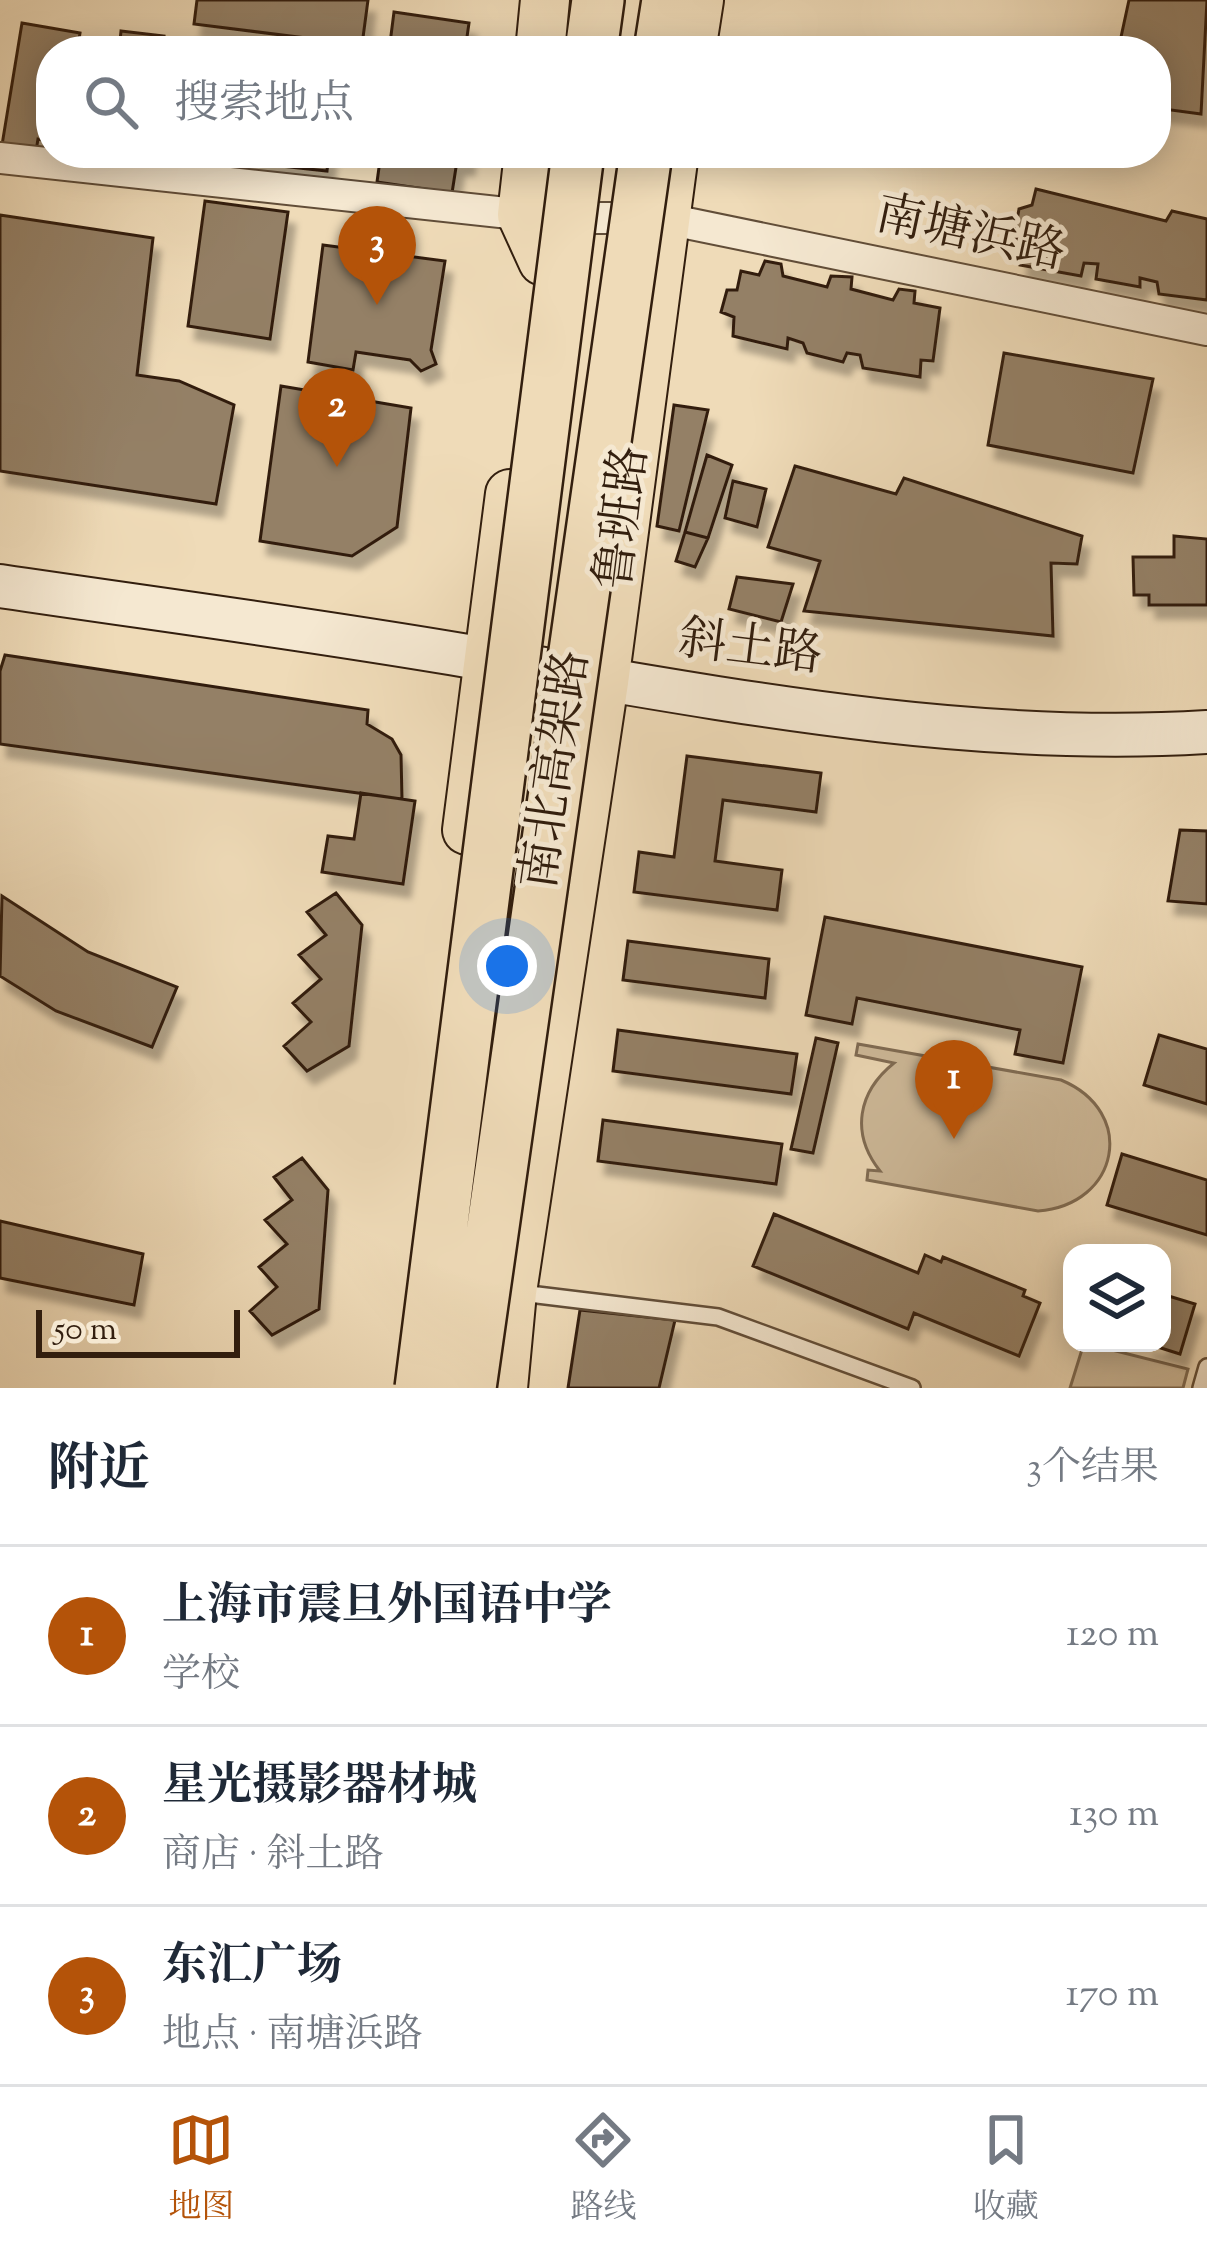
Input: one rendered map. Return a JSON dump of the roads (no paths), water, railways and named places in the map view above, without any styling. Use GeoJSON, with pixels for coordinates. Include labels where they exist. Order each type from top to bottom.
{"type":"FeatureCollection","features":[{"type":"Feature","properties":{"kind":"highway"},"geometry":{"type":"LineString","coordinates":[[567,36],[571,0]]}},
{"type":"Feature","properties":{"kind":"highway"},"geometry":{"type":"LineString","coordinates":[[589,36],[594,0]]}},
{"type":"Feature","properties":{"kind":"highway"},"geometry":{"type":"LineString","coordinates":[[674,36],[690,10]]}},
{"type":"Feature","properties":{"kind":"highway","name":"南北高架路"},"geometry":{"type":"LineString","coordinates":[[421,1388],[557,310],[561,168]]}},
{"type":"Feature","properties":{"kind":"highway","name":"南北高架路"},"geometry":{"type":"LineString","coordinates":[[470,1388],[645,168]]}},
{"type":"Feature","properties":{"kind":"main road"},"geometry":{"type":"LineString","coordinates":[[541,36],[545,0]]}},
{"type":"Feature","properties":{"kind":"main road"},"geometry":{"type":"LineString","coordinates":[[404,1388],[540,232],[557,168]]}},
{"type":"Feature","properties":{"kind":"main road"},"geometry":{"type":"LineString","coordinates":[[569,168],[583,191],[616,200],[629,198],[641,168]]}},
{"type":"Feature","properties":{"kind":"main road","name":"鲁班路"},"geometry":{"type":"LineString","coordinates":[[647,168],[647,200],[662,218]]}},
{"type":"Feature","properties":{"kind":"main road","name":"鲁班路"},"geometry":{"type":"LineString","coordinates":[[503,1388],[512,1292],[604,682],[671,168]]}},
{"type":"Feature","properties":{"kind":"main road","name":"斜土路"},"geometry":{"type":"LineString","coordinates":[[0,586],[487,659],[604,682],[1011,731],[1207,732]]}},
{"type":"Feature","properties":{"kind":"street","name":"南塘浜路"},"geometry":{"type":"LineString","coordinates":[[0,158],[36,163]]}},
{"type":"Feature","properties":{"kind":"street","name":"南塘浜路"},"geometry":{"type":"LineString","coordinates":[[73,168],[540,232],[662,218],[1207,330]]}},
{"type":"Feature","properties":{"kind":"lane"},"geometry":{"type":"LineString","coordinates":[[512,1292],[718,1317],[912,1388]]}},
{"type":"Feature","properties":{"kind":"lane"},"geometry":{"type":"LineString","coordinates":[[1201,1388],[1207,1367]]}},
{"type":"Feature","properties":{"kind":"place","name":"东汇广场"},"geometry":{"type":"Point","coordinates":[377,305]}},
{"type":"Feature","properties":{"kind":"place","name":"星光摄影器材城"},"geometry":{"type":"Point","coordinates":[337,467]}},
{"type":"Feature","properties":{"kind":"place","name":"上海市震旦外国语中学"},"geometry":{"type":"Point","coordinates":[954,1139]}}]}
